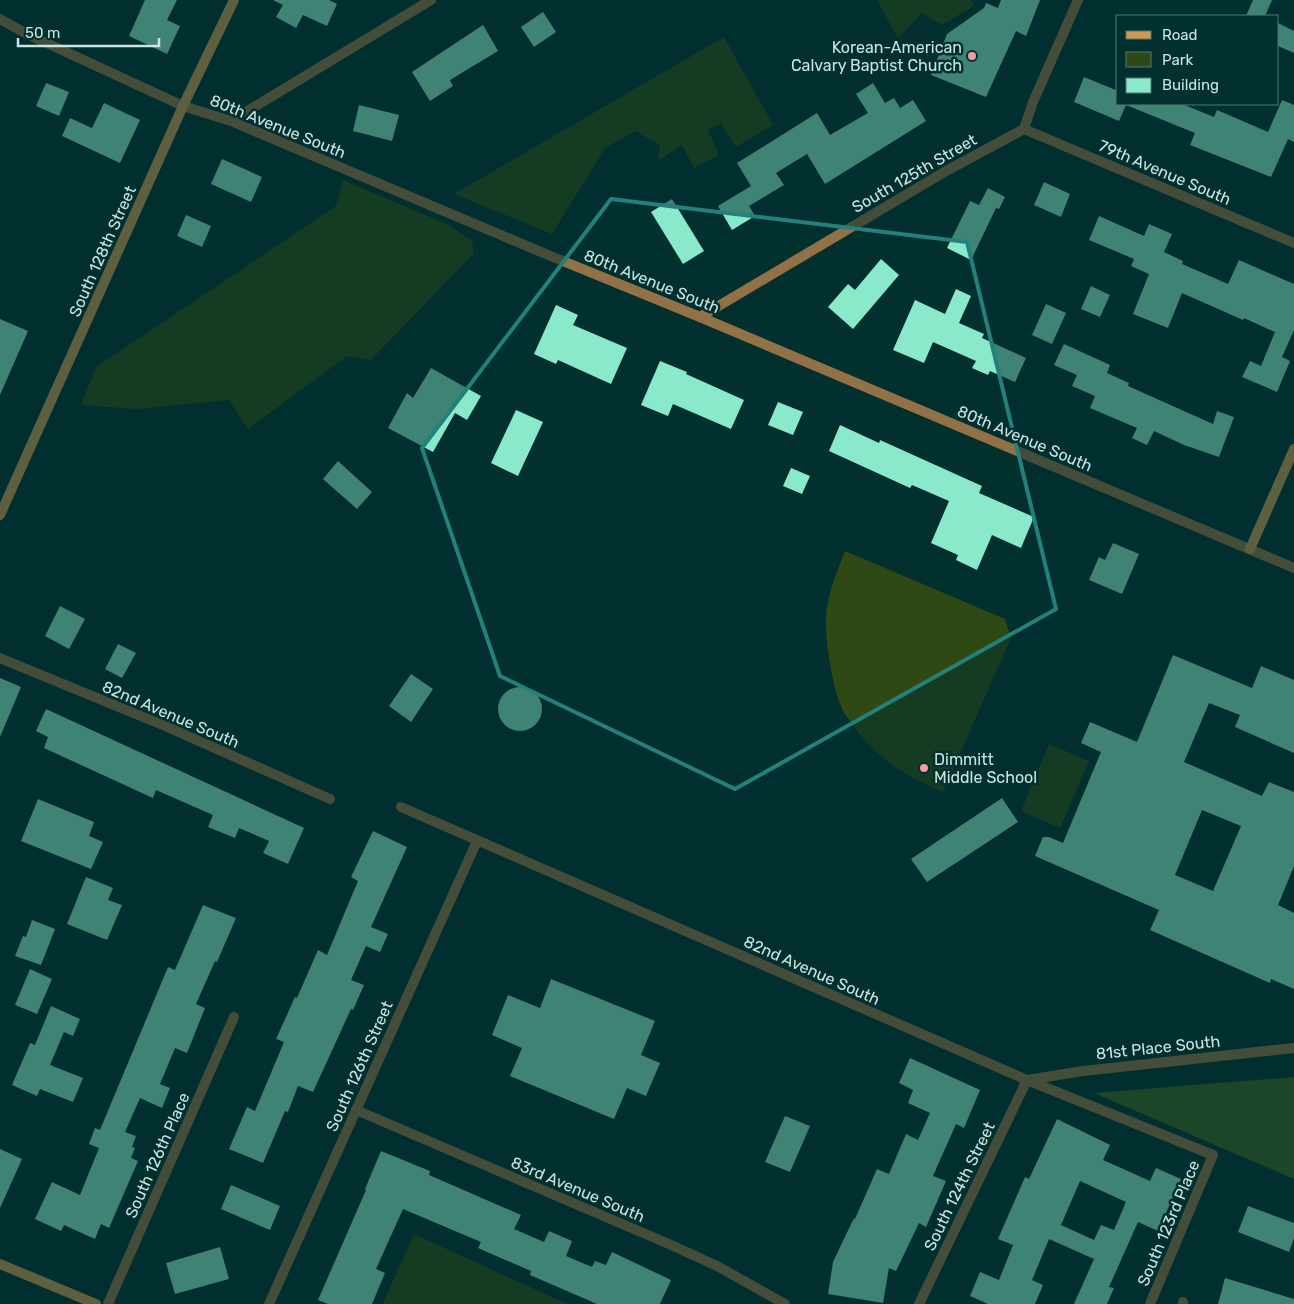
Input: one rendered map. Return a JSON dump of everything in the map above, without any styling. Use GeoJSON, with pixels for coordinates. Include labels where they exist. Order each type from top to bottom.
{"type":"FeatureCollection","features":[{"type":"Feature","properties":{"kind":"street","name":"South 128th Street"},"geometry":{"type":"LineString","coordinates":[[0,515],[184,106],[234,0]]}},
{"type":"Feature","properties":{"kind":"street"},"geometry":{"type":"LineString","coordinates":[[231,120],[431,0]]}},
{"type":"Feature","properties":{"kind":"street"},"geometry":{"type":"LineString","coordinates":[[1024,129],[1033,102],[1078,0]]}},
{"type":"Feature","properties":{"kind":"street","name":"80th Avenue South"},"geometry":{"type":"LineString","coordinates":[[0,19],[25,33],[184,106],[231,120],[1294,568]]}},
{"type":"Feature","properties":{"kind":"street","name":"79th Avenue South"},"geometry":{"type":"LineString","coordinates":[[1024,129],[1294,243]]}},
{"type":"Feature","properties":{"kind":"street","name":"South 125th Street"},"geometry":{"type":"LineString","coordinates":[[700,317],[946,171],[1024,129]]}},
{"type":"Feature","properties":{"kind":"street"},"geometry":{"type":"LineString","coordinates":[[1250,549],[1294,449]]}},
{"type":"Feature","properties":{"kind":"street","name":"82nd Avenue South"},"geometry":{"type":"LineString","coordinates":[[0,658],[174,730],[330,799]]}},
{"type":"Feature","properties":{"kind":"street","name":"82nd Avenue South"},"geometry":{"type":"LineString","coordinates":[[401,807],[1026,1080],[1213,1155]]}},
{"type":"Feature","properties":{"kind":"street","name":"South 126th Street"},"geometry":{"type":"LineString","coordinates":[[269,1304],[477,841]]}},
{"type":"Feature","properties":{"kind":"street","name":"South 126th Place"},"geometry":{"type":"LineString","coordinates":[[108,1304],[234,1017]]}},
{"type":"Feature","properties":{"kind":"street","name":"81st Place South"},"geometry":{"type":"LineString","coordinates":[[1026,1080],[1083,1071],[1294,1048]]}},
{"type":"Feature","properties":{"kind":"street","name":"South 124th Street"},"geometry":{"type":"LineString","coordinates":[[919,1304],[1026,1080]]}},
{"type":"Feature","properties":{"kind":"street","name":"83rd Avenue South"},"geometry":{"type":"LineString","coordinates":[[356,1110],[669,1244],[717,1266],[785,1304]]}},
{"type":"Feature","properties":{"kind":"street","name":"South 123rd Place"},"geometry":{"type":"LineString","coordinates":[[1150,1304],[1213,1155]]}},
{"type":"Feature","properties":{"kind":"street"},"geometry":{"type":"LineString","coordinates":[[0,1264],[96,1304]]}},
{"type":"Feature","properties":{"kind":"highlighted area"},"geometry":{"type":"Polygon","coordinates":[[[611,199],[967,242],[1056,609],[735,789],[500,676],[422,448],[611,199]]]}},
{"type":"Feature","properties":{"kind":"green space"},"geometry":{"type":"Polygon","coordinates":[[[877,0],[971,0],[974,6],[942,25],[922,13],[898,38],[877,0]]]}},
{"type":"Feature","properties":{"kind":"green space"},"geometry":{"type":"Polygon","coordinates":[[[724,37],[773,125],[736,147],[721,123],[708,130],[719,155],[694,168],[682,145],[658,161],[660,145],[635,131],[605,148],[552,234],[454,194],[724,37]]]}},
{"type":"Feature","properties":{"kind":"green space"},"geometry":{"type":"Polygon","coordinates":[[[343,180],[449,225],[472,241],[474,253],[371,360],[347,356],[248,429],[229,400],[137,409],[81,405],[96,367],[336,206],[343,180]]]}},
{"type":"Feature","properties":{"kind":"green space"},"geometry":{"type":"Polygon","coordinates":[[[845,551],[1005,619],[1011,638],[943,792],[916,780],[882,757],[862,737],[842,709],[830,662],[826,617],[830,592],[845,551]]]}},
{"type":"Feature","properties":{"kind":"green space"},"geometry":{"type":"Polygon","coordinates":[[[1049,744],[1089,761],[1060,828],[1021,811],[1049,744]]]}},
{"type":"Feature","properties":{"kind":"green space"},"geometry":{"type":"Polygon","coordinates":[[[1294,1077],[1294,1179],[1094,1093],[1294,1077]]]}},
{"type":"Feature","properties":{"kind":"green space"},"geometry":{"type":"Polygon","coordinates":[[[414,1234],[567,1304],[384,1304],[414,1234]]]}},
{"type":"Feature","properties":{"kind":"building"},"geometry":{"type":"Polygon","coordinates":[[[145,0],[177,0],[167,20],[180,26],[167,54],[129,36],[145,0]]]}},
{"type":"Feature","properties":{"kind":"building"},"geometry":{"type":"Polygon","coordinates":[[[273,0],[329,0],[337,4],[327,26],[303,15],[296,28],[276,17],[283,5],[273,0]]]}},
{"type":"Feature","properties":{"kind":"building","name":"Korean-American Calvary Baptist Church"},"geometry":{"type":"Polygon","coordinates":[[[1001,0],[1040,0],[1026,36],[1016,31],[986,97],[931,75],[947,34],[984,8],[986,3],[998,8],[1001,0]]]}},
{"type":"Feature","properties":{"kind":"building"},"geometry":{"type":"Polygon","coordinates":[[[1253,0],[1272,0],[1265,15],[1246,15],[1253,0]]]}},
{"type":"Feature","properties":{"kind":"building"},"geometry":{"type":"Polygon","coordinates":[[[543,12],[556,32],[534,47],[521,27],[543,12]]]}},
{"type":"Feature","properties":{"kind":"building"},"geometry":{"type":"Polygon","coordinates":[[[1279,24],[1294,31],[1294,53],[1279,46],[1279,24]]]}},
{"type":"Feature","properties":{"kind":"building"},"geometry":{"type":"Polygon","coordinates":[[[483,25],[498,51],[450,80],[453,86],[430,101],[412,72],[483,25]]]}},
{"type":"Feature","properties":{"kind":"building"},"geometry":{"type":"Polygon","coordinates":[[[1084,77],[1116,90],[1116,105],[1126,105],[1119,121],[1074,102],[1084,77]]]}},
{"type":"Feature","properties":{"kind":"building"},"geometry":{"type":"Polygon","coordinates":[[[46,83],[69,92],[59,116],[36,106],[46,83]]]}},
{"type":"Feature","properties":{"kind":"building"},"geometry":{"type":"Polygon","coordinates":[[[873,83],[885,103],[894,98],[900,108],[913,100],[926,121],[825,184],[807,154],[776,173],[784,185],[749,206],[755,216],[732,230],[718,206],[751,186],[737,163],[817,113],[830,135],[868,113],[856,94],[873,83]]]}},
{"type":"Feature","properties":{"kind":"building"},"geometry":{"type":"Polygon","coordinates":[[[1282,100],[1294,105],[1294,142],[1288,139],[1271,177],[1190,145],[1195,133],[1126,105],[1184,105],[1214,117],[1217,110],[1268,132],[1282,100]]]}},
{"type":"Feature","properties":{"kind":"building"},"geometry":{"type":"Polygon","coordinates":[[[104,103],[140,120],[120,163],[62,136],[70,118],[92,128],[104,103]]]}},
{"type":"Feature","properties":{"kind":"building"},"geometry":{"type":"Polygon","coordinates":[[[359,105],[399,115],[392,141],[353,131],[359,105]]]}},
{"type":"Feature","properties":{"kind":"building"},"geometry":{"type":"Polygon","coordinates":[[[222,159],[262,177],[251,202],[211,184],[222,159]]]}},
{"type":"Feature","properties":{"kind":"building"},"geometry":{"type":"Polygon","coordinates":[[[1044,182],[1070,194],[1061,217],[1034,205],[1044,182]]]}},
{"type":"Feature","properties":{"kind":"building"},"geometry":{"type":"Polygon","coordinates":[[[988,188],[1005,197],[999,209],[996,208],[971,260],[947,248],[970,201],[979,205],[988,188]]]}},
{"type":"Feature","properties":{"kind":"building"},"geometry":{"type":"Polygon","coordinates":[[[672,199],[704,251],[683,264],[651,212],[672,199]]]}},
{"type":"Feature","properties":{"kind":"building"},"geometry":{"type":"Polygon","coordinates":[[[186,215],[211,226],[202,247],[177,236],[186,215]]]}},
{"type":"Feature","properties":{"kind":"building"},"geometry":{"type":"Polygon","coordinates":[[[1099,216],[1144,236],[1149,224],[1172,234],[1164,252],[1183,261],[1182,264],[1228,284],[1239,260],[1294,284],[1294,330],[1282,357],[1290,361],[1277,392],[1242,377],[1250,361],[1261,366],[1275,332],[1182,293],[1168,328],[1133,314],[1149,274],[1131,266],[1134,259],[1089,240],[1099,216]]]}},
{"type":"Feature","properties":{"kind":"building"},"geometry":{"type":"Polygon","coordinates":[[[881,259],[899,275],[853,329],[828,307],[848,284],[855,290],[881,259]]]}},
{"type":"Feature","properties":{"kind":"building"},"geometry":{"type":"Polygon","coordinates":[[[1091,286],[1110,295],[1100,317],[1081,309],[1091,286]]]}},
{"type":"Feature","properties":{"kind":"building"},"geometry":{"type":"Polygon","coordinates":[[[956,289],[971,296],[959,323],[984,334],[982,338],[1026,358],[1015,382],[990,371],[988,375],[972,368],[976,361],[933,342],[924,363],[893,350],[915,300],[945,314],[956,289]]]}},
{"type":"Feature","properties":{"kind":"building"},"geometry":{"type":"Polygon","coordinates":[[[1046,304],[1066,313],[1052,344],[1032,335],[1046,304]]]}},
{"type":"Feature","properties":{"kind":"building"},"geometry":{"type":"Polygon","coordinates":[[[556,305],[578,315],[573,325],[627,348],[611,384],[558,360],[556,364],[534,354],[556,305]]]}},
{"type":"Feature","properties":{"kind":"building"},"geometry":{"type":"Polygon","coordinates":[[[0,319],[28,331],[0,395],[0,319]]]}},
{"type":"Feature","properties":{"kind":"building"},"geometry":{"type":"Polygon","coordinates":[[[1064,344],[1110,365],[1107,373],[1129,383],[1128,386],[1213,424],[1217,411],[1234,417],[1219,457],[1184,445],[1154,431],[1147,445],[1132,438],[1137,428],[1090,408],[1095,396],[1072,386],[1077,375],[1054,365],[1064,344]]]}},
{"type":"Feature","properties":{"kind":"building"},"geometry":{"type":"Polygon","coordinates":[[[660,361],[744,400],[731,429],[673,404],[668,416],[641,405],[660,361]]]}},
{"type":"Feature","properties":{"kind":"building"},"geometry":{"type":"Polygon","coordinates":[[[431,368],[481,396],[467,420],[455,413],[433,452],[388,428],[407,393],[413,398],[431,368]]]}},
{"type":"Feature","properties":{"kind":"building"},"geometry":{"type":"Polygon","coordinates":[[[778,402],[803,412],[793,435],[768,425],[778,402]]]}},
{"type":"Feature","properties":{"kind":"building"},"geometry":{"type":"Polygon","coordinates":[[[516,410],[543,422],[518,476],[491,463],[516,410]]]}},
{"type":"Feature","properties":{"kind":"building"},"geometry":{"type":"Polygon","coordinates":[[[840,425],[879,443],[880,440],[982,486],[979,493],[1034,517],[1021,548],[992,535],[977,570],[956,560],[958,555],[931,543],[949,501],[912,485],[910,488],[829,451],[840,425]]]}},
{"type":"Feature","properties":{"kind":"building"},"geometry":{"type":"Polygon","coordinates":[[[338,461],[372,492],[357,509],[323,479],[338,461]]]}},
{"type":"Feature","properties":{"kind":"building"},"geometry":{"type":"Polygon","coordinates":[[[791,468],[810,476],[802,494],[783,486],[791,468]]]}},
{"type":"Feature","properties":{"kind":"building"},"geometry":{"type":"Polygon","coordinates":[[[1113,543],[1139,554],[1122,594],[1089,580],[1099,557],[1105,560],[1113,543]]]}},
{"type":"Feature","properties":{"kind":"building"},"geometry":{"type":"Polygon","coordinates":[[[60,606],[85,619],[69,649],[45,636],[60,606]]]}},
{"type":"Feature","properties":{"kind":"building"},"geometry":{"type":"Polygon","coordinates":[[[118,644],[136,653],[122,678],[105,669],[118,644]]]}},
{"type":"Feature","properties":{"kind":"building"},"geometry":{"type":"Polygon","coordinates":[[[1173,655],[1252,688],[1261,666],[1294,680],[1294,753],[1235,727],[1240,715],[1209,703],[1184,762],[1262,796],[1269,782],[1294,792],[1294,866],[1278,905],[1294,913],[1294,989],[1271,979],[1270,983],[1150,930],[1159,910],[1035,856],[1043,837],[1049,837],[1063,843],[1101,752],[1081,743],[1090,722],[1137,742],[1173,655]],[[1202,810],[1175,875],[1213,891],[1241,826],[1202,810]]]}},
{"type":"Feature","properties":{"kind":"building"},"geometry":{"type":"Polygon","coordinates":[[[411,674],[433,689],[411,722],[389,706],[411,674]]]}},
{"type":"Feature","properties":{"kind":"building"},"geometry":{"type":"Polygon","coordinates":[[[0,678],[21,687],[0,737],[0,678]]]}},
{"type":"Feature","properties":{"kind":"building"},"geometry":{"type":"Polygon","coordinates":[[[524,687],[536,693],[541,700],[541,718],[536,725],[529,730],[516,731],[508,728],[501,721],[498,705],[501,697],[508,690],[524,687]]]}},
{"type":"Feature","properties":{"kind":"building"},"geometry":{"type":"Polygon","coordinates":[[[46,709],[304,828],[288,864],[263,853],[269,841],[239,828],[235,838],[208,827],[213,815],[156,790],[153,798],[44,748],[48,737],[36,731],[46,709]]]}},
{"type":"Feature","properties":{"kind":"building"},"geometry":{"type":"Polygon","coordinates":[[[1002,798],[1018,822],[927,882],[911,859],[1002,798]]]}},
{"type":"Feature","properties":{"kind":"building"},"geometry":{"type":"Polygon","coordinates":[[[38,799],[94,822],[89,836],[103,842],[91,869],[21,841],[38,799]]]}},
{"type":"Feature","properties":{"kind":"building"},"geometry":{"type":"Polygon","coordinates":[[[373,831],[407,847],[371,927],[388,934],[380,952],[366,946],[351,980],[364,985],[353,1010],[351,1009],[313,1092],[298,1086],[288,1112],[285,1111],[263,1163],[229,1149],[247,1107],[255,1111],[284,1042],[276,1039],[318,950],[327,955],[358,881],[351,877],[373,831]]]}},
{"type":"Feature","properties":{"kind":"building"},"geometry":{"type":"Polygon","coordinates":[[[86,877],[113,888],[108,900],[122,905],[107,940],[67,924],[86,877]]]}},
{"type":"Feature","properties":{"kind":"building"},"geometry":{"type":"Polygon","coordinates":[[[203,905],[236,918],[196,1004],[205,1008],[187,1053],[175,1048],[160,1084],[170,1088],[162,1108],[140,1098],[125,1132],[136,1136],[132,1147],[135,1148],[131,1158],[138,1161],[109,1228],[101,1224],[95,1239],[64,1225],[61,1231],[35,1219],[52,1182],[80,1195],[99,1148],[89,1144],[95,1128],[100,1130],[168,967],[175,970],[203,905]]]}},
{"type":"Feature","properties":{"kind":"building"},"geometry":{"type":"Polygon","coordinates":[[[32,920],[55,929],[41,965],[15,956],[23,936],[26,937],[32,920]]]}},
{"type":"Feature","properties":{"kind":"building"},"geometry":{"type":"Polygon","coordinates":[[[30,969],[52,979],[37,1014],[15,1005],[30,969]]]}},
{"type":"Feature","properties":{"kind":"building"},"geometry":{"type":"Polygon","coordinates":[[[551,979],[655,1021],[641,1055],[660,1063],[646,1096],[627,1088],[614,1119],[510,1076],[522,1048],[492,1035],[508,995],[540,1008],[551,979]]]}},
{"type":"Feature","properties":{"kind":"building"},"geometry":{"type":"Polygon","coordinates":[[[51,1006],[80,1019],[73,1036],[64,1032],[50,1065],[83,1078],[73,1102],[40,1089],[37,1096],[12,1085],[30,1043],[35,1045],[51,1006]]]}},
{"type":"Feature","properties":{"kind":"building"},"geometry":{"type":"Polygon","coordinates":[[[910,1058],[980,1090],[964,1128],[956,1124],[933,1176],[946,1181],[926,1227],[919,1223],[896,1271],[889,1268],[883,1303],[828,1294],[833,1262],[877,1169],[889,1174],[906,1134],[918,1140],[930,1113],[908,1103],[913,1090],[899,1083],[910,1058]]]}},
{"type":"Feature","properties":{"kind":"building"},"geometry":{"type":"Polygon","coordinates":[[[785,1116],[810,1126],[790,1172],[765,1162],[785,1116]]]}},
{"type":"Feature","properties":{"kind":"building"},"geometry":{"type":"Polygon","coordinates":[[[1057,1119],[1110,1145],[1103,1160],[1150,1181],[1156,1168],[1181,1179],[1158,1231],[1138,1222],[1109,1287],[1114,1288],[1107,1304],[1074,1304],[1094,1259],[1049,1239],[1032,1280],[1043,1285],[1035,1304],[988,1304],[970,1296],[980,1272],[999,1280],[1013,1245],[998,1239],[1025,1177],[1029,1179],[1057,1119]],[[1080,1181],[1061,1225],[1094,1240],[1101,1225],[1114,1230],[1126,1202],[1080,1181]]]}},
{"type":"Feature","properties":{"kind":"building"},"geometry":{"type":"Polygon","coordinates":[[[0,1149],[22,1159],[0,1208],[0,1149]]]}},
{"type":"Feature","properties":{"kind":"building"},"geometry":{"type":"Polygon","coordinates":[[[381,1151],[430,1171],[429,1175],[521,1215],[514,1229],[544,1242],[549,1231],[572,1241],[566,1256],[592,1267],[595,1261],[606,1265],[612,1252],[671,1280],[660,1304],[597,1304],[530,1275],[531,1271],[478,1248],[481,1242],[403,1209],[376,1269],[385,1273],[372,1304],[328,1304],[318,1300],[381,1151]]]}},
{"type":"Feature","properties":{"kind":"building"},"geometry":{"type":"Polygon","coordinates":[[[231,1185],[280,1206],[270,1230],[221,1209],[231,1185]]]}},
{"type":"Feature","properties":{"kind":"building"},"geometry":{"type":"Polygon","coordinates":[[[1248,1206],[1294,1223],[1294,1238],[1289,1252],[1238,1232],[1248,1206]]]}},
{"type":"Feature","properties":{"kind":"building"},"geometry":{"type":"Polygon","coordinates":[[[220,1247],[229,1279],[175,1294],[166,1263],[220,1247]]]}},
{"type":"Feature","properties":{"kind":"building"},"geometry":{"type":"Polygon","coordinates":[[[1225,1278],[1294,1299],[1294,1304],[1218,1304],[1225,1278]]]}},
{"type":"Feature","properties":{"kind":"place","name":"Korean-American Calvary Baptist Church"},"geometry":{"type":"Point","coordinates":[972,56]}},
{"type":"Feature","properties":{"kind":"place","name":"Dimmitt Middle School"},"geometry":{"type":"Point","coordinates":[924,768]}}]}
